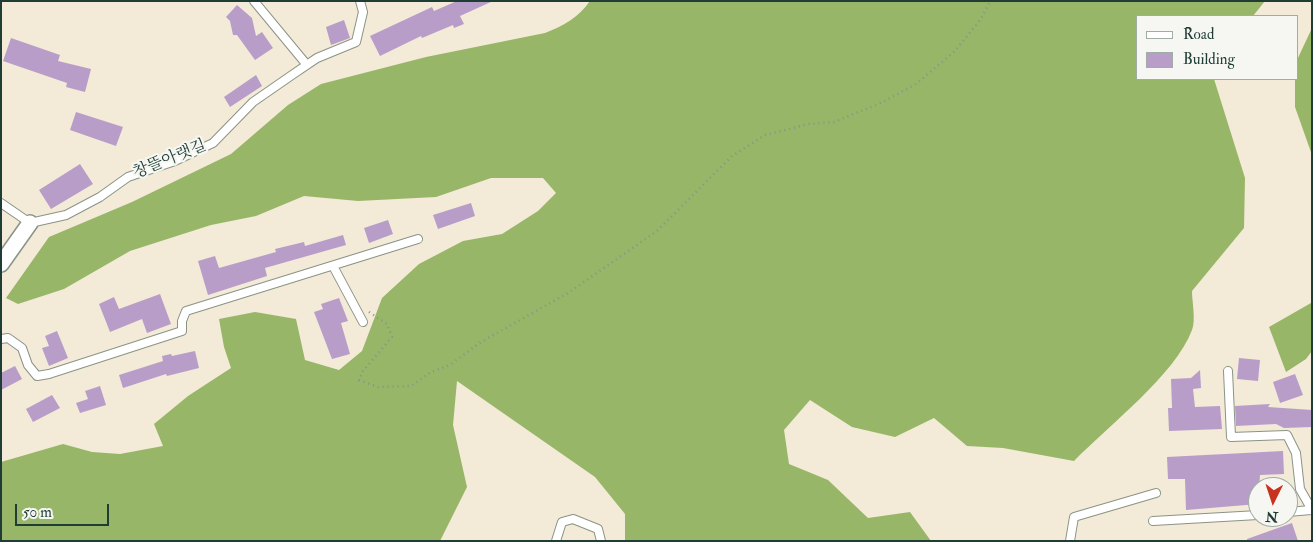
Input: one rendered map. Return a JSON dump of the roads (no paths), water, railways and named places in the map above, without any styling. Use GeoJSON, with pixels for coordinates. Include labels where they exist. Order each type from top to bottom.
{"type":"FeatureCollection","features":[{"type":"Feature","properties":{"kind":"street"},"geometry":{"type":"LineString","coordinates":[[1,264],[30,223]]}},
{"type":"Feature","properties":{"kind":"lane"},"geometry":{"type":"LineString","coordinates":[[254,1],[306,65]]}},
{"type":"Feature","properties":{"kind":"lane","name":"창뜰아랫길"},"geometry":{"type":"LineString","coordinates":[[30,223],[66,215],[100,197],[128,177],[175,161],[213,143],[253,102],[317,58],[356,42],[363,12],[360,1]]}},
{"type":"Feature","properties":{"kind":"lane"},"geometry":{"type":"LineString","coordinates":[[1,203],[30,223]]}},
{"type":"Feature","properties":{"kind":"lane"},"geometry":{"type":"LineString","coordinates":[[1,339],[8,338],[22,348],[28,365],[37,376],[49,374],[182,331],[182,321],[186,311],[418,239]]}},
{"type":"Feature","properties":{"kind":"lane"},"geometry":{"type":"LineString","coordinates":[[333,266],[363,322]]}},
{"type":"Feature","properties":{"kind":"lane"},"geometry":{"type":"LineString","coordinates":[[1228,371],[1230,437],[1287,435],[1296,452],[1300,488],[1311,510],[1298,511]]}},
{"type":"Feature","properties":{"kind":"lane"},"geometry":{"type":"LineString","coordinates":[[1070,541],[1074,516],[1156,494]]}},
{"type":"Feature","properties":{"kind":"lane"},"geometry":{"type":"LineString","coordinates":[[1153,522],[1248,516]]}},
{"type":"Feature","properties":{"kind":"lane"},"geometry":{"type":"LineString","coordinates":[[556,541],[562,522],[573,519],[598,529],[601,541]]}}]}
